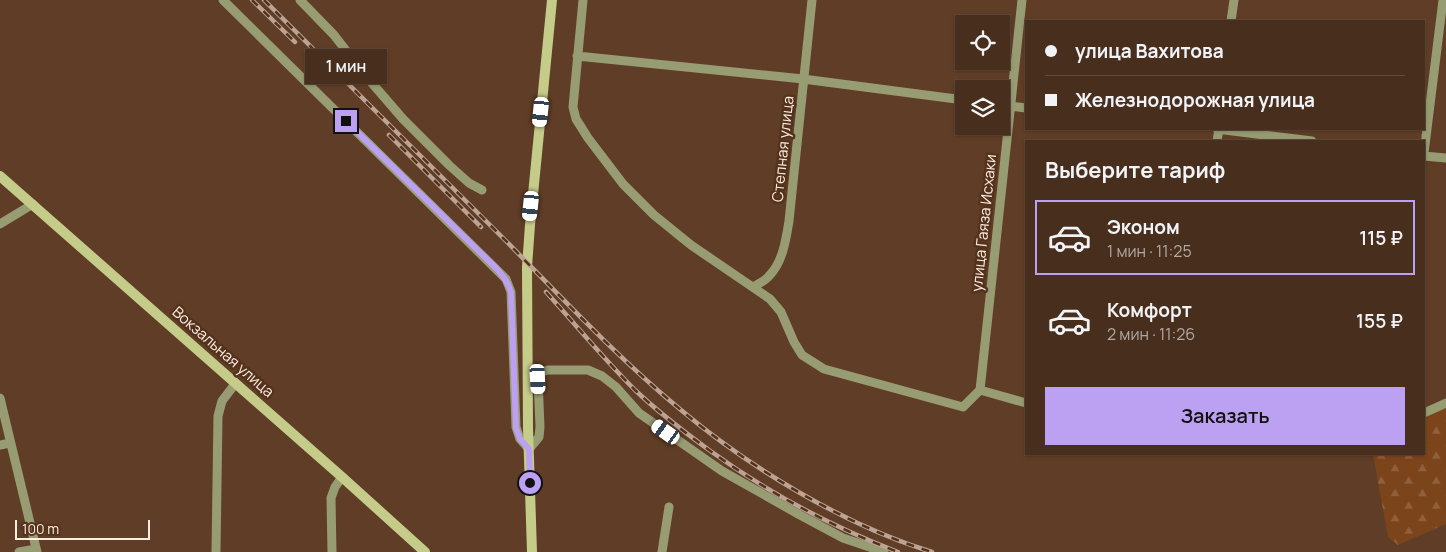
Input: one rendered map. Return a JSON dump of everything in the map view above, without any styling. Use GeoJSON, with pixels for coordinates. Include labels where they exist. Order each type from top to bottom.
{"type":"FeatureCollection","features":[{"type":"Feature","properties":{"kind":"street"},"geometry":{"type":"LineString","coordinates":[[223,0],[506,279],[511,292],[516,428],[520,439],[529,449]]}},
{"type":"Feature","properties":{"kind":"street"},"geometry":{"type":"LineString","coordinates":[[300,0],[334,35],[403,119],[450,166],[469,183],[482,190]]}},
{"type":"Feature","properties":{"kind":"street"},"geometry":{"type":"LineString","coordinates":[[532,552],[527,267],[552,0]]}},
{"type":"Feature","properties":{"kind":"street"},"geometry":{"type":"LineString","coordinates":[[583,0],[573,107],[576,119],[623,184],[654,215],[691,245],[770,300],[781,312],[802,355],[824,369],[963,407],[980,390],[1025,403]]}},
{"type":"Feature","properties":{"kind":"street","name":"Степная улица"},"geometry":{"type":"LineString","coordinates":[[753,288],[769,276],[778,262],[785,245],[812,0]]}},
{"type":"Feature","properties":{"kind":"street","name":"улица Гаяза Исхаки"},"geometry":{"type":"LineString","coordinates":[[1010,80],[1022,0]]}},
{"type":"Feature","properties":{"kind":"street"},"geometry":{"type":"LineString","coordinates":[[1231,20],[1234,0]]}},
{"type":"Feature","properties":{"kind":"street"},"geometry":{"type":"LineString","coordinates":[[1425,146],[1443,0]]}},
{"type":"Feature","properties":{"kind":"street"},"geometry":{"type":"LineString","coordinates":[[578,56],[803,79],[955,99]]}},
{"type":"Feature","properties":{"kind":"street"},"geometry":{"type":"LineString","coordinates":[[1010,106],[1025,108]]}},
{"type":"Feature","properties":{"kind":"street"},"geometry":{"type":"LineString","coordinates":[[1226,130],[1304,140]]}},
{"type":"Feature","properties":{"kind":"street","name":"улица Гаяза Исхаки"},"geometry":{"type":"LineString","coordinates":[[980,390],[1003,135]]}},
{"type":"Feature","properties":{"kind":"street"},"geometry":{"type":"LineString","coordinates":[[1425,154],[1446,158]]}},
{"type":"Feature","properties":{"kind":"street","name":"Вокзальная улица"},"geometry":{"type":"LineString","coordinates":[[0,176],[425,552]]}},
{"type":"Feature","properties":{"kind":"street"},"geometry":{"type":"LineString","coordinates":[[0,224],[33,204]]}},
{"type":"Feature","properties":{"kind":"street"},"geometry":{"type":"LineString","coordinates":[[529,449],[539,438],[538,379],[541,372],[548,370],[588,370],[602,376],[616,387],[639,413],[722,471],[843,538],[884,552]]}},
{"type":"Feature","properties":{"kind":"street"},"geometry":{"type":"LineString","coordinates":[[216,552],[218,416],[222,401],[235,384]]}},
{"type":"Feature","properties":{"kind":"street"},"geometry":{"type":"LineString","coordinates":[[0,398],[37,550],[18,552]]}},
{"type":"Feature","properties":{"kind":"street"},"geometry":{"type":"LineString","coordinates":[[1425,413],[1446,403]]}},
{"type":"Feature","properties":{"kind":"street"},"geometry":{"type":"LineString","coordinates":[[0,445],[10,442]]}},
{"type":"Feature","properties":{"kind":"street"},"geometry":{"type":"LineString","coordinates":[[332,552],[331,498],[335,487],[342,477]]}},
{"type":"Feature","properties":{"kind":"street"},"geometry":{"type":"LineString","coordinates":[[662,552],[669,507]]}},
{"type":"Feature","properties":{"kind":"green space"},"geometry":{"type":"Polygon","coordinates":[[[1446,408],[1446,524],[1398,545],[1388,537],[1373,455],[1425,455],[1425,418],[1446,408]]]}},
{"type":"Feature","properties":{"kind":"railway"},"geometry":{"type":"LineString","coordinates":[[252,0],[295,42]]}},
{"type":"Feature","properties":{"kind":"railway"},"geometry":{"type":"LineString","coordinates":[[264,0],[590,327],[681,410],[737,453],[800,493],[866,527],[932,552]]}},
{"type":"Feature","properties":{"kind":"railway"},"geometry":{"type":"LineString","coordinates":[[389,135],[481,227]]}},
{"type":"Feature","properties":{"kind":"railway"},"geometry":{"type":"LineString","coordinates":[[546,292],[635,390],[699,443],[776,494],[848,531],[898,552]]}},
{"type":"Feature","properties":{"kind":"route"},"geometry":{"type":"LineString","coordinates":[[346,121],[506,279],[511,292],[516,428],[520,439],[529,449],[530,483]]}}]}
